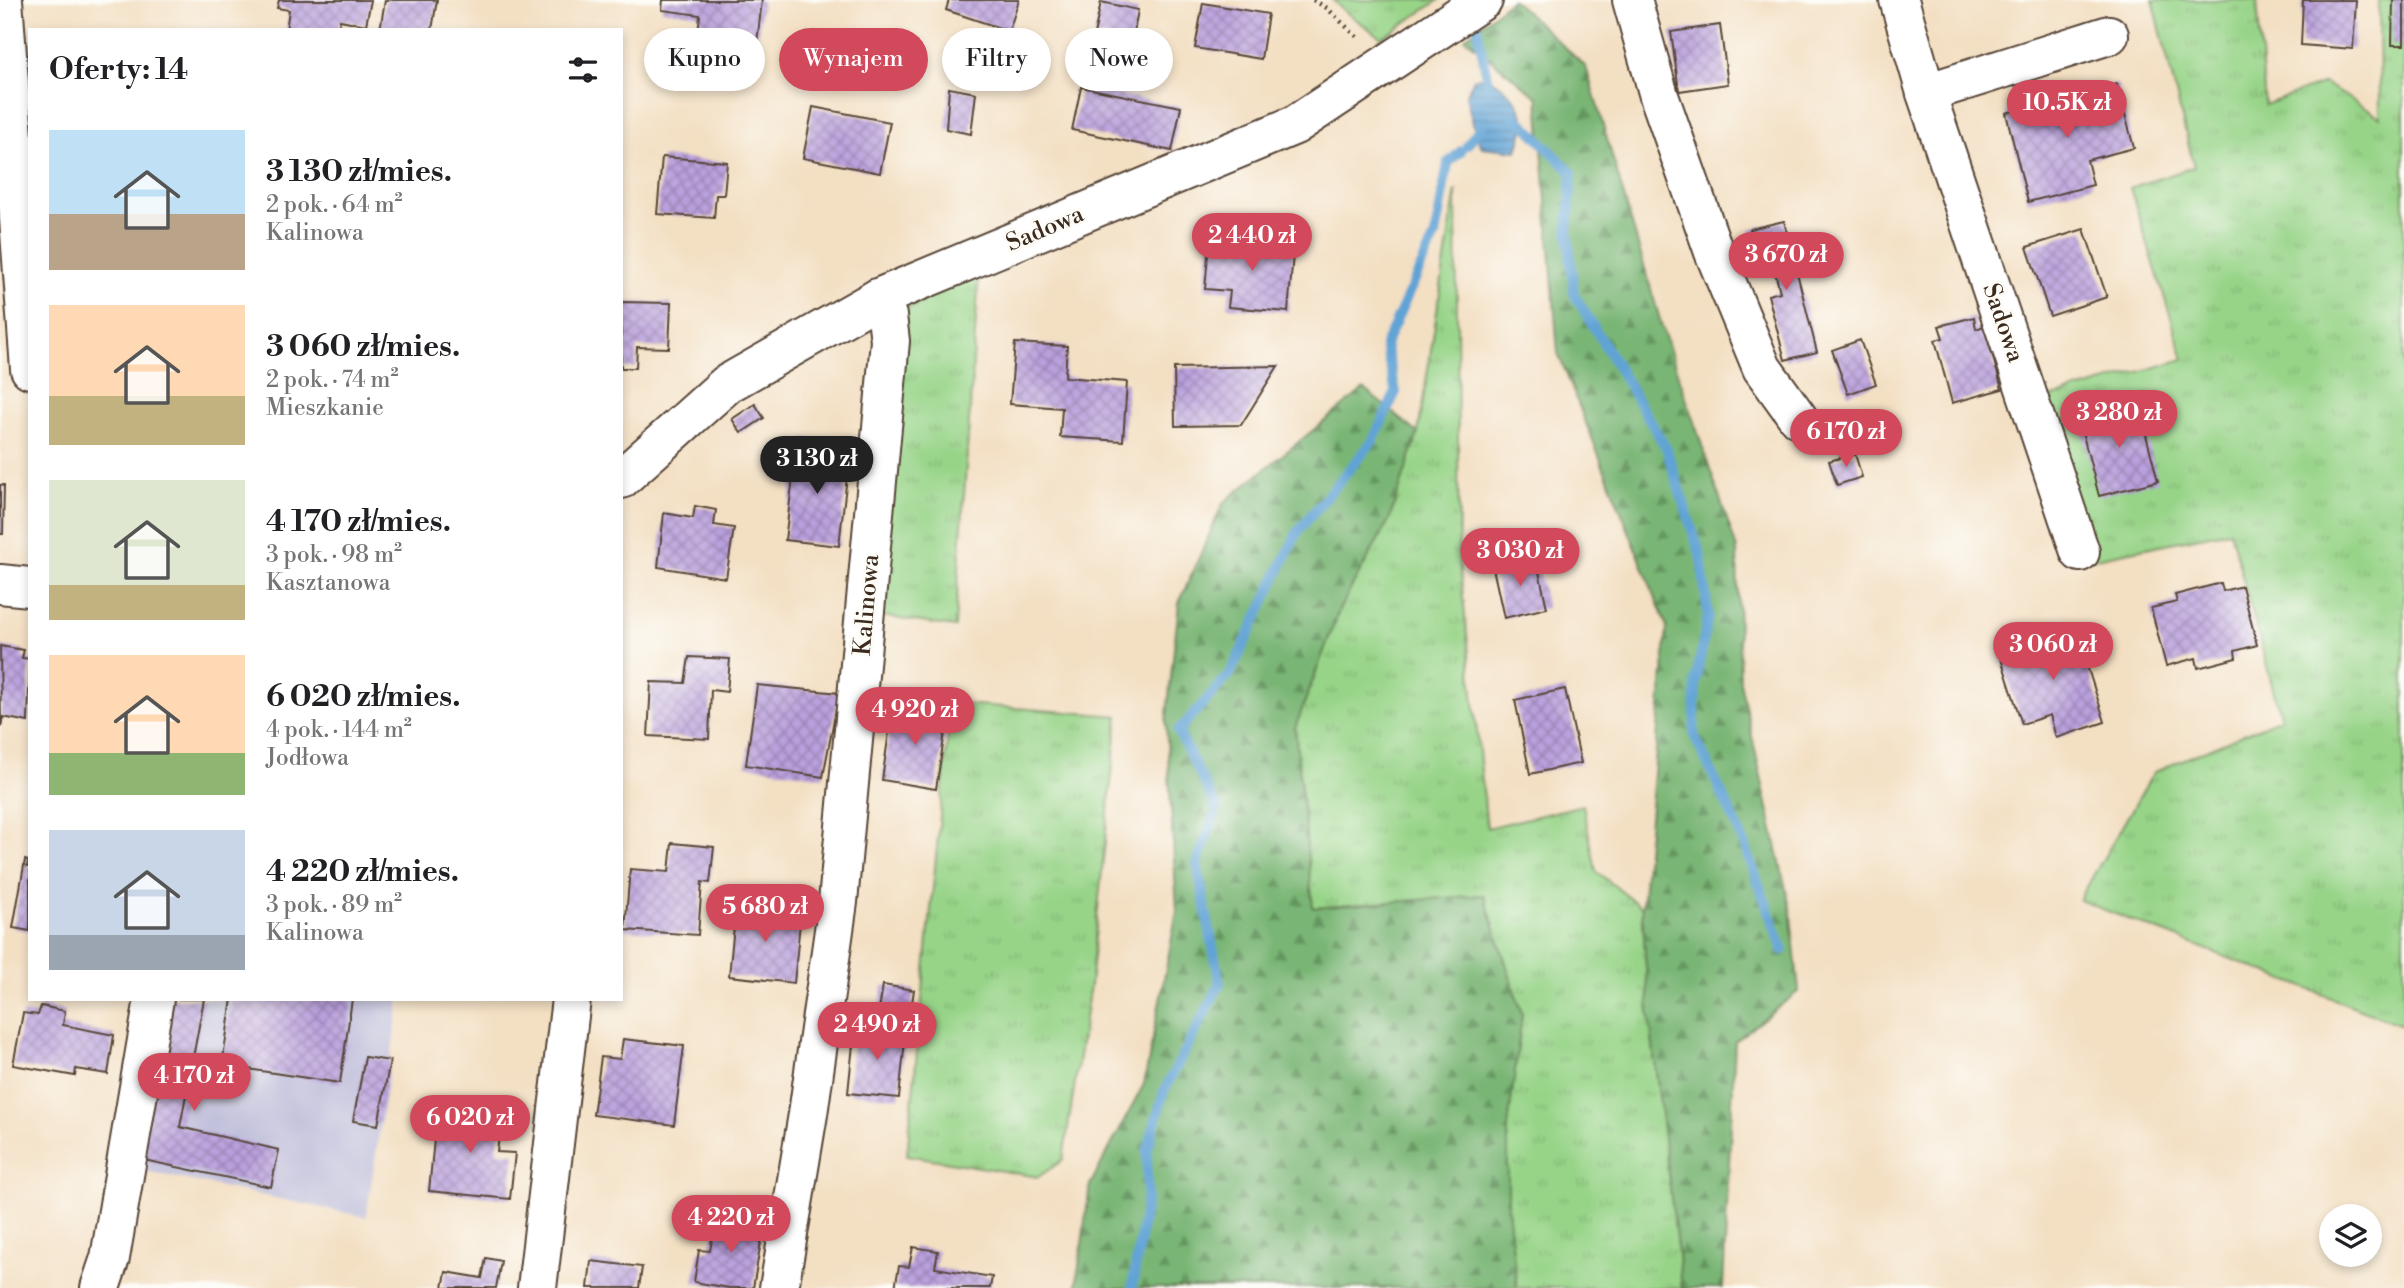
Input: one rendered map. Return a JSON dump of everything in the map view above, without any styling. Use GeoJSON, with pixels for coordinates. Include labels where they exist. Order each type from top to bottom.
{"type":"FeatureCollection","features":[{"type":"Feature","properties":{"kind":"street"},"geometry":{"type":"LineString","coordinates":[[3,0],[28,342]]}},
{"type":"Feature","properties":{"kind":"street","name":"Sadowa"},"geometry":{"type":"LineString","coordinates":[[623,477],[727,384],[878,298],[1295,125],[1483,0]]}},
{"type":"Feature","properties":{"kind":"street"},"geometry":{"type":"LineString","coordinates":[[1632,0],[1659,96],[1720,265],[1762,368],[1798,418]]}},
{"type":"Feature","properties":{"kind":"street","name":"Sadowa"},"geometry":{"type":"LineString","coordinates":[[1899,0],[1926,93],[2080,552]]}},
{"type":"Feature","properties":{"kind":"street"},"geometry":{"type":"LineString","coordinates":[[1926,93],[2109,35]]}},
{"type":"Feature","properties":{"kind":"street","name":"Kalinowa"},"geometry":{"type":"LineString","coordinates":[[779,1288],[828,981],[854,746],[890,341],[887,316],[878,298]]}},
{"type":"Feature","properties":{"kind":"street"},"geometry":{"type":"LineString","coordinates":[[0,584],[28,587]]}},
{"type":"Feature","properties":{"kind":"street"},"geometry":{"type":"LineString","coordinates":[[100,1288],[110,1258],[154,1001]]}},
{"type":"Feature","properties":{"kind":"street"},"geometry":{"type":"LineString","coordinates":[[537,1288],[571,1001]]}},
{"type":"Feature","properties":{"kind":"path"},"geometry":{"type":"LineString","coordinates":[[1312,0],[1327,8],[1360,40],[1379,69]]}},
{"type":"Feature","properties":{"kind":"shaded area"},"geometry":{"type":"Polygon","coordinates":[[[165,1001],[400,1001],[366,1217],[130,1168],[165,1001]]]}},
{"type":"Feature","properties":{"kind":"green space"},"geometry":{"type":"Polygon","coordinates":[[[1333,0],[1439,0],[1382,38],[1333,0]]]}},
{"type":"Feature","properties":{"kind":"green space"},"geometry":{"type":"Polygon","coordinates":[[[1511,0],[1586,67],[1663,330],[1737,549],[1740,682],[1790,907],[1799,991],[1735,1041],[1723,1288],[1682,1288],[1649,1013],[1642,908],[1667,627],[1558,353],[1538,98],[1465,38],[1511,0]]]}},
{"type":"Feature","properties":{"kind":"green space"},"geometry":{"type":"Polygon","coordinates":[[[2153,0],[2257,0],[2265,105],[2324,83],[2380,117],[2379,0],[2404,0],[2404,1026],[2079,900],[2154,772],[2281,718],[2230,531],[2091,559],[2039,401],[2184,359],[2130,188],[2194,167],[2153,0]]]}},
{"type":"Feature","properties":{"kind":"green space"},"geometry":{"type":"Polygon","coordinates":[[[1456,190],[1459,558],[1487,828],[1583,805],[1596,871],[1642,908],[1649,1013],[1682,1288],[1517,1288],[1508,1208],[1508,1126],[1522,1014],[1484,895],[1313,908],[1295,728],[1340,608],[1389,520],[1418,433],[1456,190]]]}},
{"type":"Feature","properties":{"kind":"green space"},"geometry":{"type":"Polygon","coordinates":[[[979,275],[955,627],[874,615],[900,311],[979,275]]]}},
{"type":"Feature","properties":{"kind":"green space"},"geometry":{"type":"Polygon","coordinates":[[[1364,389],[1418,433],[1389,520],[1340,608],[1295,728],[1313,908],[1484,895],[1522,1014],[1508,1126],[1508,1208],[1517,1288],[1076,1288],[1090,1185],[1144,1084],[1177,911],[1166,723],[1179,603],[1223,503],[1364,389]]]}},
{"type":"Feature","properties":{"kind":"green space"},"geometry":{"type":"Polygon","coordinates":[[[951,703],[1118,716],[1090,985],[1063,1160],[1038,1177],[907,1155],[951,703]]]}},
{"type":"Feature","properties":{"kind":"water"},"geometry":{"type":"Polygon","coordinates":[[[1486,76],[1505,89],[1520,107],[1524,123],[1517,151],[1482,147],[1476,135],[1466,96],[1474,79],[1486,76]]]}},
{"type":"Feature","properties":{"kind":"building"},"geometry":{"type":"Polygon","coordinates":[[[279,0],[371,0],[366,25],[340,20],[338,28],[286,28],[289,10],[277,8],[279,0]]]}},
{"type":"Feature","properties":{"kind":"building"},"geometry":{"type":"Polygon","coordinates":[[[385,0],[437,0],[432,28],[380,28],[385,0]]]}},
{"type":"Feature","properties":{"kind":"building"},"geometry":{"type":"Polygon","coordinates":[[[663,0],[762,0],[759,28],[699,28],[700,15],[662,10],[663,0]]]}},
{"type":"Feature","properties":{"kind":"building"},"geometry":{"type":"Polygon","coordinates":[[[949,0],[1019,0],[1010,28],[1000,28],[946,10],[949,0]]]}},
{"type":"Feature","properties":{"kind":"building"},"geometry":{"type":"Polygon","coordinates":[[[2303,0],[2356,0],[2353,49],[2301,45],[2303,0]]]}},
{"type":"Feature","properties":{"kind":"building"},"geometry":{"type":"Polygon","coordinates":[[[2393,0],[2404,0],[2404,45],[2392,45],[2393,0]]]}},
{"type":"Feature","properties":{"kind":"building"},"geometry":{"type":"Polygon","coordinates":[[[1101,2],[1138,10],[1135,28],[1095,28],[1101,2]]]}},
{"type":"Feature","properties":{"kind":"building"},"geometry":{"type":"Polygon","coordinates":[[[1203,3],[1268,14],[1261,59],[1195,48],[1203,3]]]}},
{"type":"Feature","properties":{"kind":"building"},"geometry":{"type":"Polygon","coordinates":[[[1720,25],[1728,84],[1679,91],[1671,32],[1720,25]]]}},
{"type":"Feature","properties":{"kind":"building"},"geometry":{"type":"Polygon","coordinates":[[[2117,84],[2134,148],[2087,160],[2093,185],[2028,202],[2006,113],[2117,84]]]}},
{"type":"Feature","properties":{"kind":"building"},"geometry":{"type":"Polygon","coordinates":[[[949,91],[976,93],[971,134],[946,129],[949,91]]]}},
{"type":"Feature","properties":{"kind":"building"},"geometry":{"type":"Polygon","coordinates":[[[1080,91],[1101,91],[1181,107],[1172,151],[1072,130],[1080,91]]]}},
{"type":"Feature","properties":{"kind":"building"},"geometry":{"type":"Polygon","coordinates":[[[813,107],[890,122],[880,173],[803,158],[813,107]]]}},
{"type":"Feature","properties":{"kind":"building"},"geometry":{"type":"Polygon","coordinates":[[[662,157],[727,162],[724,195],[716,195],[714,218],[657,214],[662,157]]]}},
{"type":"Feature","properties":{"kind":"building"},"geometry":{"type":"Polygon","coordinates":[[[1784,221],[1817,352],[1785,360],[1768,295],[1780,292],[1770,252],[1758,255],[1750,229],[1784,221]]]}},
{"type":"Feature","properties":{"kind":"building"},"geometry":{"type":"Polygon","coordinates":[[[2084,229],[2107,297],[2050,316],[2027,247],[2084,229]]]}},
{"type":"Feature","properties":{"kind":"building"},"geometry":{"type":"Polygon","coordinates":[[[1231,237],[1294,243],[1288,312],[1228,307],[1230,291],[1205,289],[1209,244],[1230,246],[1231,237]]]}},
{"type":"Feature","properties":{"kind":"building"},"geometry":{"type":"Polygon","coordinates":[[[623,302],[671,303],[669,348],[637,347],[636,368],[623,368],[623,302]]]}},
{"type":"Feature","properties":{"kind":"building"},"geometry":{"type":"Polygon","coordinates":[[[1974,317],[1976,329],[1984,326],[2002,389],[1952,403],[1935,340],[1943,338],[1939,326],[1974,317]]]}},
{"type":"Feature","properties":{"kind":"building"},"geometry":{"type":"Polygon","coordinates":[[[1860,340],[1876,384],[1848,394],[1832,350],[1860,340]]]}},
{"type":"Feature","properties":{"kind":"building"},"geometry":{"type":"Polygon","coordinates":[[[1015,343],[1067,346],[1065,377],[1127,382],[1123,441],[1060,437],[1062,408],[1010,404],[1015,343]]]}},
{"type":"Feature","properties":{"kind":"building"},"geometry":{"type":"Polygon","coordinates":[[[1278,366],[1241,425],[1175,426],[1174,368],[1278,366]]]}},
{"type":"Feature","properties":{"kind":"building"},"geometry":{"type":"Polygon","coordinates":[[[755,404],[764,418],[741,433],[732,419],[755,404]]]}},
{"type":"Feature","properties":{"kind":"building"},"geometry":{"type":"Polygon","coordinates":[[[2138,404],[2158,481],[2099,496],[2079,420],[2138,404]]]}},
{"type":"Feature","properties":{"kind":"building"},"geometry":{"type":"Polygon","coordinates":[[[803,438],[827,441],[826,454],[844,455],[842,476],[847,476],[839,546],[785,540],[796,454],[800,455],[803,438]]]}},
{"type":"Feature","properties":{"kind":"building"},"geometry":{"type":"Polygon","coordinates":[[[1855,454],[1862,477],[1837,485],[1829,461],[1855,454]]]}},
{"type":"Feature","properties":{"kind":"building"},"geometry":{"type":"Polygon","coordinates":[[[0,485],[4,485],[3,534],[0,534],[0,485]]]}},
{"type":"Feature","properties":{"kind":"building"},"geometry":{"type":"Polygon","coordinates":[[[695,506],[716,510],[714,525],[734,528],[726,578],[658,567],[664,513],[693,518],[695,506]]]}},
{"type":"Feature","properties":{"kind":"building"},"geometry":{"type":"Polygon","coordinates":[[[1536,558],[1547,608],[1504,618],[1493,568],[1536,558]]]}},
{"type":"Feature","properties":{"kind":"building"},"geometry":{"type":"Polygon","coordinates":[[[2221,583],[2223,591],[2242,586],[2257,645],[2235,651],[2236,658],[2198,668],[2196,658],[2166,666],[2151,608],[2177,602],[2175,595],[2221,583]]]}},
{"type":"Feature","properties":{"kind":"building"},"geometry":{"type":"Polygon","coordinates":[[[2074,625],[2105,722],[2056,738],[2050,715],[2022,724],[1998,649],[2074,625]]]}},
{"type":"Feature","properties":{"kind":"building"},"geometry":{"type":"Polygon","coordinates":[[[0,646],[24,650],[22,658],[28,659],[28,722],[3,717],[1,727],[0,646]]]}},
{"type":"Feature","properties":{"kind":"building"},"geometry":{"type":"Polygon","coordinates":[[[689,657],[730,659],[727,692],[711,690],[709,739],[648,736],[651,682],[685,683],[689,657]]]}},
{"type":"Feature","properties":{"kind":"building"},"geometry":{"type":"Polygon","coordinates":[[[757,685],[839,693],[823,777],[746,765],[757,685]]]}},
{"type":"Feature","properties":{"kind":"building"},"geometry":{"type":"Polygon","coordinates":[[[1565,689],[1581,763],[1530,774],[1515,700],[1565,689]]]}},
{"type":"Feature","properties":{"kind":"building"},"geometry":{"type":"Polygon","coordinates":[[[893,705],[948,713],[936,789],[882,780],[893,705]]]}},
{"type":"Feature","properties":{"kind":"building"},"geometry":{"type":"Polygon","coordinates":[[[672,843],[714,847],[710,883],[702,882],[698,935],[625,930],[630,869],[669,872],[672,843]]]}},
{"type":"Feature","properties":{"kind":"building"},"geometry":{"type":"Polygon","coordinates":[[[25,860],[28,861],[28,931],[13,928],[25,860]]]}},
{"type":"Feature","properties":{"kind":"building"},"geometry":{"type":"Polygon","coordinates":[[[736,906],[801,912],[794,983],[729,976],[736,906]]]}},
{"type":"Feature","properties":{"kind":"building"},"geometry":{"type":"Polygon","coordinates":[[[883,985],[914,990],[909,1022],[878,1016],[883,985]]]}},
{"type":"Feature","properties":{"kind":"building"},"geometry":{"type":"Polygon","coordinates":[[[171,1001],[204,1001],[180,1127],[279,1150],[271,1187],[139,1159],[171,1001]]]}},
{"type":"Feature","properties":{"kind":"building"},"geometry":{"type":"Polygon","coordinates":[[[232,1001],[352,1001],[340,1083],[222,1065],[232,1001]]]}},
{"type":"Feature","properties":{"kind":"building"},"geometry":{"type":"Polygon","coordinates":[[[41,1006],[65,1011],[63,1025],[114,1035],[108,1074],[76,1069],[75,1076],[13,1065],[23,1013],[38,1015],[41,1006]]]}},
{"type":"Feature","properties":{"kind":"building"},"geometry":{"type":"Polygon","coordinates":[[[855,1025],[906,1030],[899,1098],[848,1093],[855,1025]]]}},
{"type":"Feature","properties":{"kind":"building"},"geometry":{"type":"Polygon","coordinates":[[[623,1039],[684,1046],[674,1125],[593,1115],[601,1057],[620,1059],[623,1039]]]}},
{"type":"Feature","properties":{"kind":"building"},"geometry":{"type":"Polygon","coordinates":[[[365,1057],[390,1061],[378,1125],[353,1121],[365,1057]]]}},
{"type":"Feature","properties":{"kind":"building"},"geometry":{"type":"Polygon","coordinates":[[[437,1108],[502,1114],[497,1152],[515,1153],[510,1199],[429,1191],[437,1108]]]}},
{"type":"Feature","properties":{"kind":"building"},"geometry":{"type":"Polygon","coordinates":[[[716,1217],[764,1224],[753,1288],[729,1288],[694,1282],[699,1250],[710,1251],[716,1217]]]}},
{"type":"Feature","properties":{"kind":"building"},"geometry":{"type":"Polygon","coordinates":[[[913,1247],[938,1251],[935,1268],[992,1277],[990,1288],[895,1288],[899,1266],[909,1267],[913,1247]]]}},
{"type":"Feature","properties":{"kind":"building"},"geometry":{"type":"Polygon","coordinates":[[[486,1258],[501,1261],[496,1288],[443,1288],[446,1272],[482,1278],[486,1258]]]}},
{"type":"Feature","properties":{"kind":"building"},"geometry":{"type":"Polygon","coordinates":[[[591,1261],[642,1267],[639,1288],[588,1288],[591,1261]]]}},
{"type":"Feature","properties":{"kind":"waterway"},"geometry":{"type":"LineString","coordinates":[[1469,18],[1477,26],[1489,88]]}},
{"type":"Feature","properties":{"kind":"waterway"},"geometry":{"type":"LineString","coordinates":[[1514,118],[1524,124],[1572,173],[1568,231],[1574,294],[1666,448],[1701,557],[1708,615],[1696,681],[1694,735],[1738,828],[1783,950]]}},
{"type":"Feature","properties":{"kind":"waterway"},"geometry":{"type":"LineString","coordinates":[[1467,145],[1482,125]]}},
{"type":"Feature","properties":{"kind":"waterway"},"geometry":{"type":"LineString","coordinates":[[1132,1288],[1147,1195],[1147,1152],[1164,1091],[1220,984],[1197,864],[1217,808],[1178,731],[1230,674],[1298,531],[1372,442],[1396,392],[1385,345],[1435,236],[1448,163],[1461,151]]}}]}
